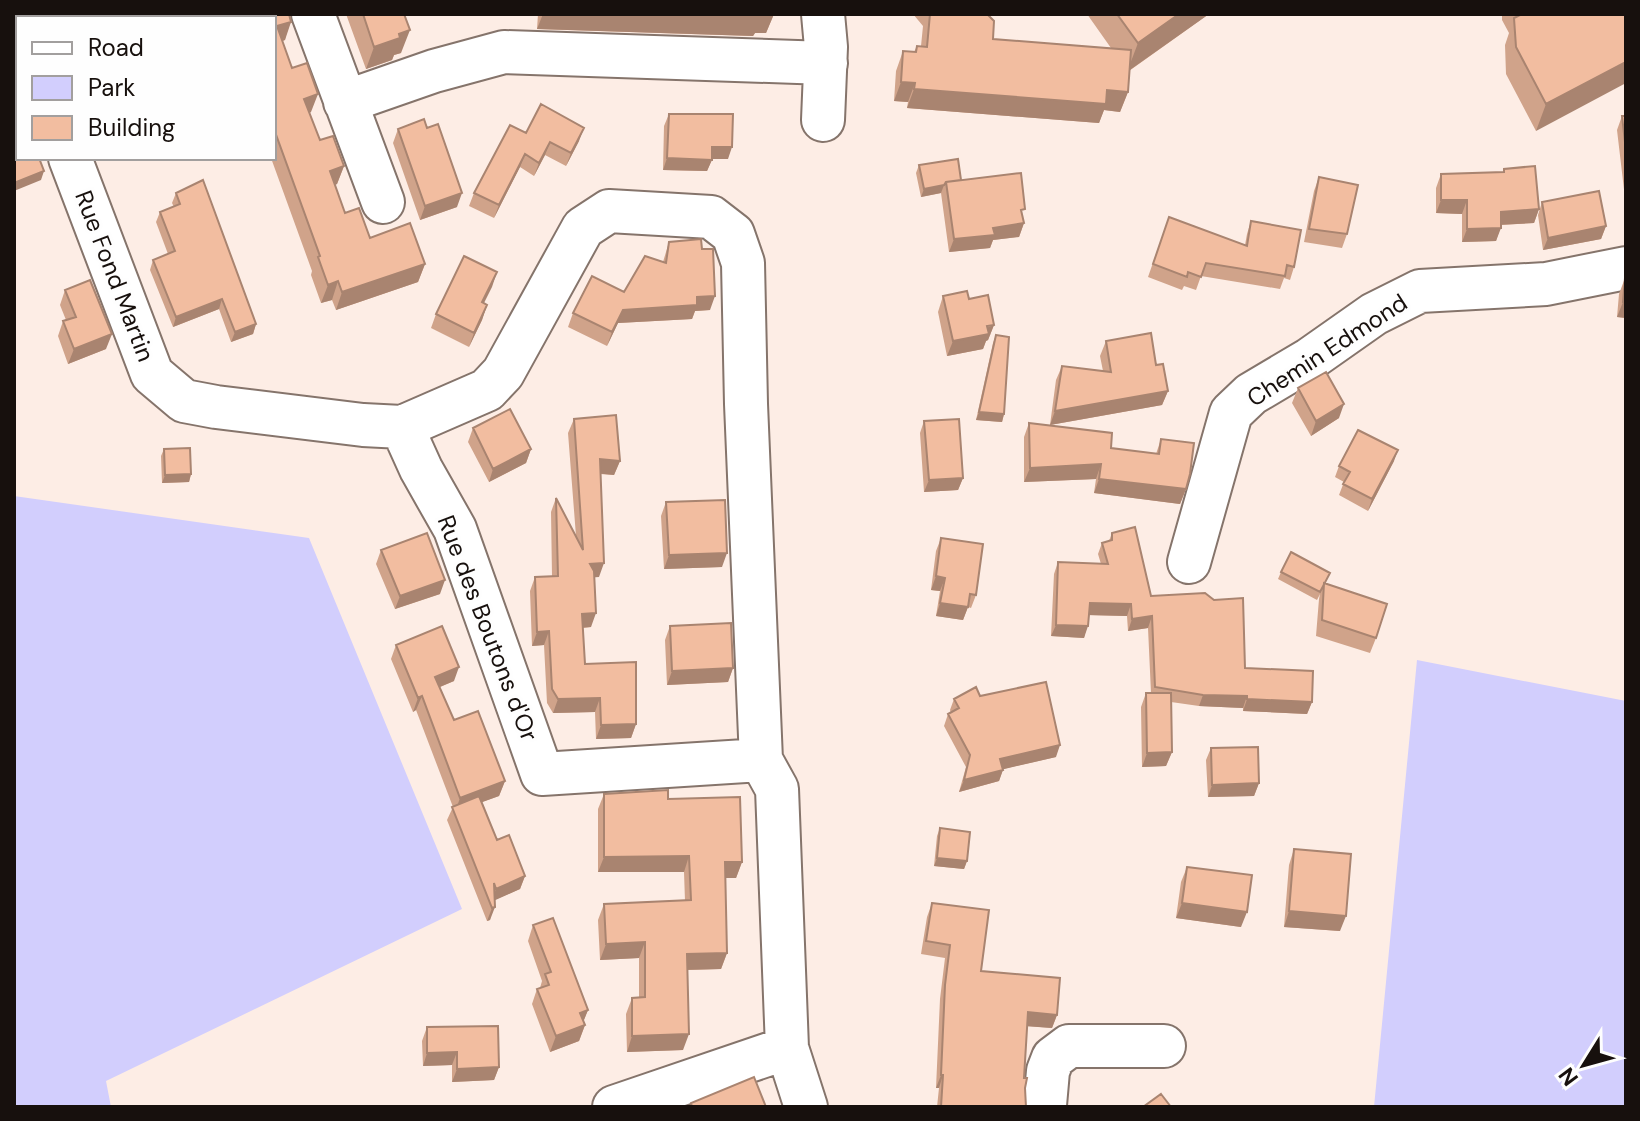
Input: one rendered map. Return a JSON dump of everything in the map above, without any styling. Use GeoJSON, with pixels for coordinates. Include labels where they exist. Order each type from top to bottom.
{"type":"FeatureCollection","features":[{"type":"Feature","properties":{"kind":"street"},"geometry":{"type":"LineString","coordinates":[[313,14],[383,202]]}},
{"type":"Feature","properties":{"kind":"street"},"geometry":{"type":"LineString","coordinates":[[823,14],[826,47],[823,120]]}},
{"type":"Feature","properties":{"kind":"street"},"geometry":{"type":"LineString","coordinates":[[345,102],[434,71],[504,52],[826,63]]}},
{"type":"Feature","properties":{"kind":"street","name":"Rue Fond Martin"},"geometry":{"type":"LineString","coordinates":[[71,160],[152,374],[165,386],[184,401],[216,407],[402,427]]}},
{"type":"Feature","properties":{"kind":"street"},"geometry":{"type":"LineString","coordinates":[[402,427],[487,390],[503,373],[583,228],[609,211],[711,217],[733,234],[743,263],[761,760],[777,789],[787,1048],[806,1107]]}},
{"type":"Feature","properties":{"kind":"street","name":"Chemin Edmond"},"geometry":{"type":"LineString","coordinates":[[1189,562],[1231,413],[1251,394],[1310,359],[1374,314],[1420,291],[1546,284],[1626,268]]}},
{"type":"Feature","properties":{"kind":"street","name":"Rue des Boutons d'Or"},"geometry":{"type":"LineString","coordinates":[[402,427],[421,469],[455,529],[542,774],[761,760]]}},
{"type":"Feature","properties":{"kind":"street"},"geometry":{"type":"LineString","coordinates":[[1043,1107],[1053,1058],[1069,1046],[1164,1046]]}},
{"type":"Feature","properties":{"kind":"street"},"geometry":{"type":"LineString","coordinates":[[614,1107],[787,1048]]}},
{"type":"Feature","properties":{"kind":"green space"},"geometry":{"type":"Polygon","coordinates":[[[14,496],[309,538],[462,909],[106,1081],[111,1107],[14,1107],[14,496]]]}},
{"type":"Feature","properties":{"kind":"green space"},"geometry":{"type":"Polygon","coordinates":[[[1417,660],[1626,701],[1626,1107],[1374,1107],[1417,660]]]}},
{"type":"Feature","properties":{"kind":"building"},"geometry":{"type":"Polygon","coordinates":[[[289,14],[291,22],[277,26],[292,68],[307,63],[318,94],[304,99],[320,140],[333,136],[344,166],[330,171],[345,213],[359,208],[370,238],[410,223],[425,264],[342,292],[338,281],[328,285],[276,135],[276,16],[233,16],[289,14]]]}},
{"type":"Feature","properties":{"kind":"building"},"geometry":{"type":"Polygon","coordinates":[[[363,14],[404,14],[410,30],[399,34],[400,38],[374,47],[363,14]]]}},
{"type":"Feature","properties":{"kind":"building"},"geometry":{"type":"Polygon","coordinates":[[[930,14],[987,14],[994,21],[993,39],[1131,50],[1128,92],[1107,90],[1106,104],[914,89],[915,83],[901,82],[903,51],[916,52],[917,46],[927,47],[930,14]]]}},
{"type":"Feature","properties":{"kind":"building"},"geometry":{"type":"Polygon","coordinates":[[[1117,14],[1179,14],[1138,43],[1117,14]]]}},
{"type":"Feature","properties":{"kind":"building"},"geometry":{"type":"Polygon","coordinates":[[[1522,14],[1626,14],[1626,62],[1546,104],[1516,47],[1514,18],[1522,14]]]}},
{"type":"Feature","properties":{"kind":"building"},"geometry":{"type":"Polygon","coordinates":[[[14,94],[16,160],[40,160],[44,171],[14,183],[14,94]]]}},
{"type":"Feature","properties":{"kind":"building"},"geometry":{"type":"Polygon","coordinates":[[[541,104],[584,128],[571,153],[550,142],[539,163],[525,154],[499,205],[474,193],[510,125],[526,133],[541,104]]]}},
{"type":"Feature","properties":{"kind":"building"},"geometry":{"type":"Polygon","coordinates":[[[669,114],[733,114],[732,147],[712,147],[712,160],[667,158],[669,114]]]}},
{"type":"Feature","properties":{"kind":"building"},"geometry":{"type":"Polygon","coordinates":[[[1622,116],[1626,116],[1626,151],[1622,116]]]}},
{"type":"Feature","properties":{"kind":"building"},"geometry":{"type":"Polygon","coordinates":[[[424,119],[427,128],[438,124],[462,193],[425,206],[398,129],[424,119]]]}},
{"type":"Feature","properties":{"kind":"building"},"geometry":{"type":"Polygon","coordinates":[[[958,159],[961,180],[924,189],[919,165],[958,159]]]}},
{"type":"Feature","properties":{"kind":"building"},"geometry":{"type":"Polygon","coordinates":[[[1535,166],[1539,209],[1501,212],[1501,228],[1467,229],[1467,200],[1441,200],[1441,174],[1504,172],[1504,169],[1535,166]]]}},
{"type":"Feature","properties":{"kind":"building"},"geometry":{"type":"Polygon","coordinates":[[[1021,173],[1024,223],[993,228],[995,235],[954,239],[946,182],[1021,173]]]}},
{"type":"Feature","properties":{"kind":"building"},"geometry":{"type":"Polygon","coordinates":[[[1319,177],[1358,185],[1347,234],[1309,229],[1319,177]]]}},
{"type":"Feature","properties":{"kind":"building"},"geometry":{"type":"Polygon","coordinates":[[[203,180],[256,324],[235,332],[222,299],[176,317],[153,260],[175,251],[160,212],[180,204],[176,193],[203,180]]]}},
{"type":"Feature","properties":{"kind":"building"},"geometry":{"type":"Polygon","coordinates":[[[1599,191],[1606,226],[1548,238],[1542,202],[1599,191]]]}},
{"type":"Feature","properties":{"kind":"building"},"geometry":{"type":"Polygon","coordinates":[[[1169,217],[1247,246],[1251,221],[1301,230],[1294,267],[1287,265],[1285,276],[1206,263],[1201,277],[1188,272],[1187,277],[1153,264],[1169,217]]]}},
{"type":"Feature","properties":{"kind":"building"},"geometry":{"type":"Polygon","coordinates":[[[701,239],[702,249],[713,249],[715,296],[697,297],[697,305],[623,310],[612,332],[573,313],[592,276],[624,292],[645,256],[666,263],[669,242],[701,239]]]}},
{"type":"Feature","properties":{"kind":"building"},"geometry":{"type":"Polygon","coordinates":[[[464,256],[497,272],[482,302],[487,305],[474,333],[436,314],[464,256]]]}},
{"type":"Feature","properties":{"kind":"building"},"geometry":{"type":"Polygon","coordinates":[[[1625,278],[1626,302],[1623,302],[1625,278]]]}},
{"type":"Feature","properties":{"kind":"building"},"geometry":{"type":"Polygon","coordinates":[[[90,280],[112,334],[74,349],[63,321],[76,317],[65,290],[90,280]]]}},
{"type":"Feature","properties":{"kind":"building"},"geometry":{"type":"Polygon","coordinates":[[[967,291],[969,299],[988,295],[994,325],[987,326],[989,334],[953,341],[943,296],[967,291]]]}},
{"type":"Feature","properties":{"kind":"building"},"geometry":{"type":"Polygon","coordinates":[[[1151,333],[1156,365],[1163,364],[1168,391],[1055,411],[1062,366],[1111,372],[1106,341],[1151,333]]]}},
{"type":"Feature","properties":{"kind":"building"},"geometry":{"type":"Polygon","coordinates":[[[996,335],[1009,337],[1004,414],[979,412],[996,335]]]}},
{"type":"Feature","properties":{"kind":"building"},"geometry":{"type":"Polygon","coordinates":[[[1326,372],[1344,404],[1316,421],[1298,388],[1326,372]]]}},
{"type":"Feature","properties":{"kind":"building"},"geometry":{"type":"Polygon","coordinates":[[[510,409],[531,449],[493,469],[473,428],[510,409]]]}},
{"type":"Feature","properties":{"kind":"building"},"geometry":{"type":"Polygon","coordinates":[[[616,415],[620,461],[600,459],[604,563],[590,564],[594,571],[596,613],[582,614],[585,664],[636,662],[636,724],[601,725],[600,698],[558,699],[552,689],[549,631],[537,632],[535,577],[558,576],[556,498],[583,550],[574,419],[616,415]]]}},
{"type":"Feature","properties":{"kind":"building"},"geometry":{"type":"Polygon","coordinates":[[[959,419],[963,478],[929,480],[924,421],[959,419]]]}},
{"type":"Feature","properties":{"kind":"building"},"geometry":{"type":"Polygon","coordinates":[[[1029,423],[1112,433],[1111,448],[1159,454],[1161,439],[1194,443],[1186,489],[1099,479],[1101,464],[1030,468],[1029,423]]]}},
{"type":"Feature","properties":{"kind":"building"},"geometry":{"type":"Polygon","coordinates":[[[1358,430],[1398,450],[1372,499],[1343,484],[1350,472],[1339,466],[1358,430]]]}},
{"type":"Feature","properties":{"kind":"building"},"geometry":{"type":"Polygon","coordinates":[[[190,448],[191,474],[165,475],[164,449],[190,448]]]}},
{"type":"Feature","properties":{"kind":"building"},"geometry":{"type":"Polygon","coordinates":[[[725,500],[727,553],[669,555],[666,502],[725,500]]]}},
{"type":"Feature","properties":{"kind":"building"},"geometry":{"type":"Polygon","coordinates":[[[1135,527],[1151,596],[1205,593],[1214,600],[1243,598],[1245,668],[1313,671],[1312,702],[1203,695],[1155,687],[1152,616],[1132,619],[1131,604],[1090,603],[1088,626],[1056,625],[1058,562],[1108,564],[1102,543],[1112,540],[1112,533],[1135,527]]]}},
{"type":"Feature","properties":{"kind":"building"},"geometry":{"type":"Polygon","coordinates":[[[427,533],[445,580],[400,596],[381,550],[427,533]]]}},
{"type":"Feature","properties":{"kind":"building"},"geometry":{"type":"Polygon","coordinates":[[[941,538],[983,544],[976,595],[970,594],[968,607],[940,603],[945,578],[936,576],[941,538]]]}},
{"type":"Feature","properties":{"kind":"building"},"geometry":{"type":"Polygon","coordinates":[[[1291,552],[1330,573],[1320,592],[1281,572],[1291,552]]]}},
{"type":"Feature","properties":{"kind":"building"},"geometry":{"type":"Polygon","coordinates":[[[1324,583],[1387,604],[1376,638],[1322,620],[1324,583]]]}},
{"type":"Feature","properties":{"kind":"building"},"geometry":{"type":"Polygon","coordinates":[[[731,623],[733,668],[672,671],[670,626],[731,623]]]}},
{"type":"Feature","properties":{"kind":"building"},"geometry":{"type":"Polygon","coordinates":[[[442,626],[459,667],[435,677],[454,720],[478,711],[505,781],[460,798],[422,696],[418,698],[396,645],[442,626]]]}},
{"type":"Feature","properties":{"kind":"building"},"geometry":{"type":"Polygon","coordinates":[[[1046,682],[1060,745],[1000,759],[1003,770],[964,780],[970,755],[948,714],[959,708],[954,699],[976,687],[980,696],[1046,682]]]}},
{"type":"Feature","properties":{"kind":"building"},"geometry":{"type":"Polygon","coordinates":[[[1146,693],[1171,693],[1172,752],[1147,753],[1146,693]]]}},
{"type":"Feature","properties":{"kind":"building"},"geometry":{"type":"Polygon","coordinates":[[[1258,747],[1259,783],[1212,785],[1211,748],[1258,747]]]}},
{"type":"Feature","properties":{"kind":"building"},"geometry":{"type":"Polygon","coordinates":[[[668,790],[668,799],[740,797],[742,862],[725,862],[727,953],[687,954],[689,1034],[632,1036],[632,998],[645,997],[645,942],[606,944],[604,904],[691,900],[689,856],[604,857],[604,794],[668,790]]]}},
{"type":"Feature","properties":{"kind":"building"},"geometry":{"type":"Polygon","coordinates":[[[479,796],[497,840],[509,835],[525,876],[496,889],[494,883],[495,907],[492,908],[452,807],[479,796]]]}},
{"type":"Feature","properties":{"kind":"building"},"geometry":{"type":"Polygon","coordinates":[[[940,828],[970,832],[967,861],[937,858],[940,828]]]}},
{"type":"Feature","properties":{"kind":"building"},"geometry":{"type":"Polygon","coordinates":[[[1294,849],[1351,854],[1346,916],[1289,911],[1294,849]]]}},
{"type":"Feature","properties":{"kind":"building"},"geometry":{"type":"Polygon","coordinates":[[[1187,867],[1252,875],[1247,912],[1182,903],[1187,867]]]}},
{"type":"Feature","properties":{"kind":"building"},"geometry":{"type":"Polygon","coordinates":[[[932,903],[989,910],[981,971],[1060,978],[1057,1015],[1028,1012],[1024,1078],[1027,1078],[1026,1107],[941,1107],[945,985],[950,945],[926,941],[932,903]]]}},
{"type":"Feature","properties":{"kind":"building"},"geometry":{"type":"Polygon","coordinates":[[[553,918],[588,1010],[580,1013],[585,1025],[556,1036],[537,989],[549,985],[545,974],[551,972],[533,925],[553,918]]]}},
{"type":"Feature","properties":{"kind":"building"},"geometry":{"type":"Polygon","coordinates":[[[498,1026],[499,1067],[457,1069],[457,1052],[427,1053],[427,1027],[498,1026]]]}},
{"type":"Feature","properties":{"kind":"building"},"geometry":{"type":"Polygon","coordinates":[[[754,1077],[766,1107],[692,1107],[691,1103],[754,1077]]]}},
{"type":"Feature","properties":{"kind":"building"},"geometry":{"type":"Polygon","coordinates":[[[1161,1094],[1171,1107],[1143,1107],[1161,1094]]]}}]}
